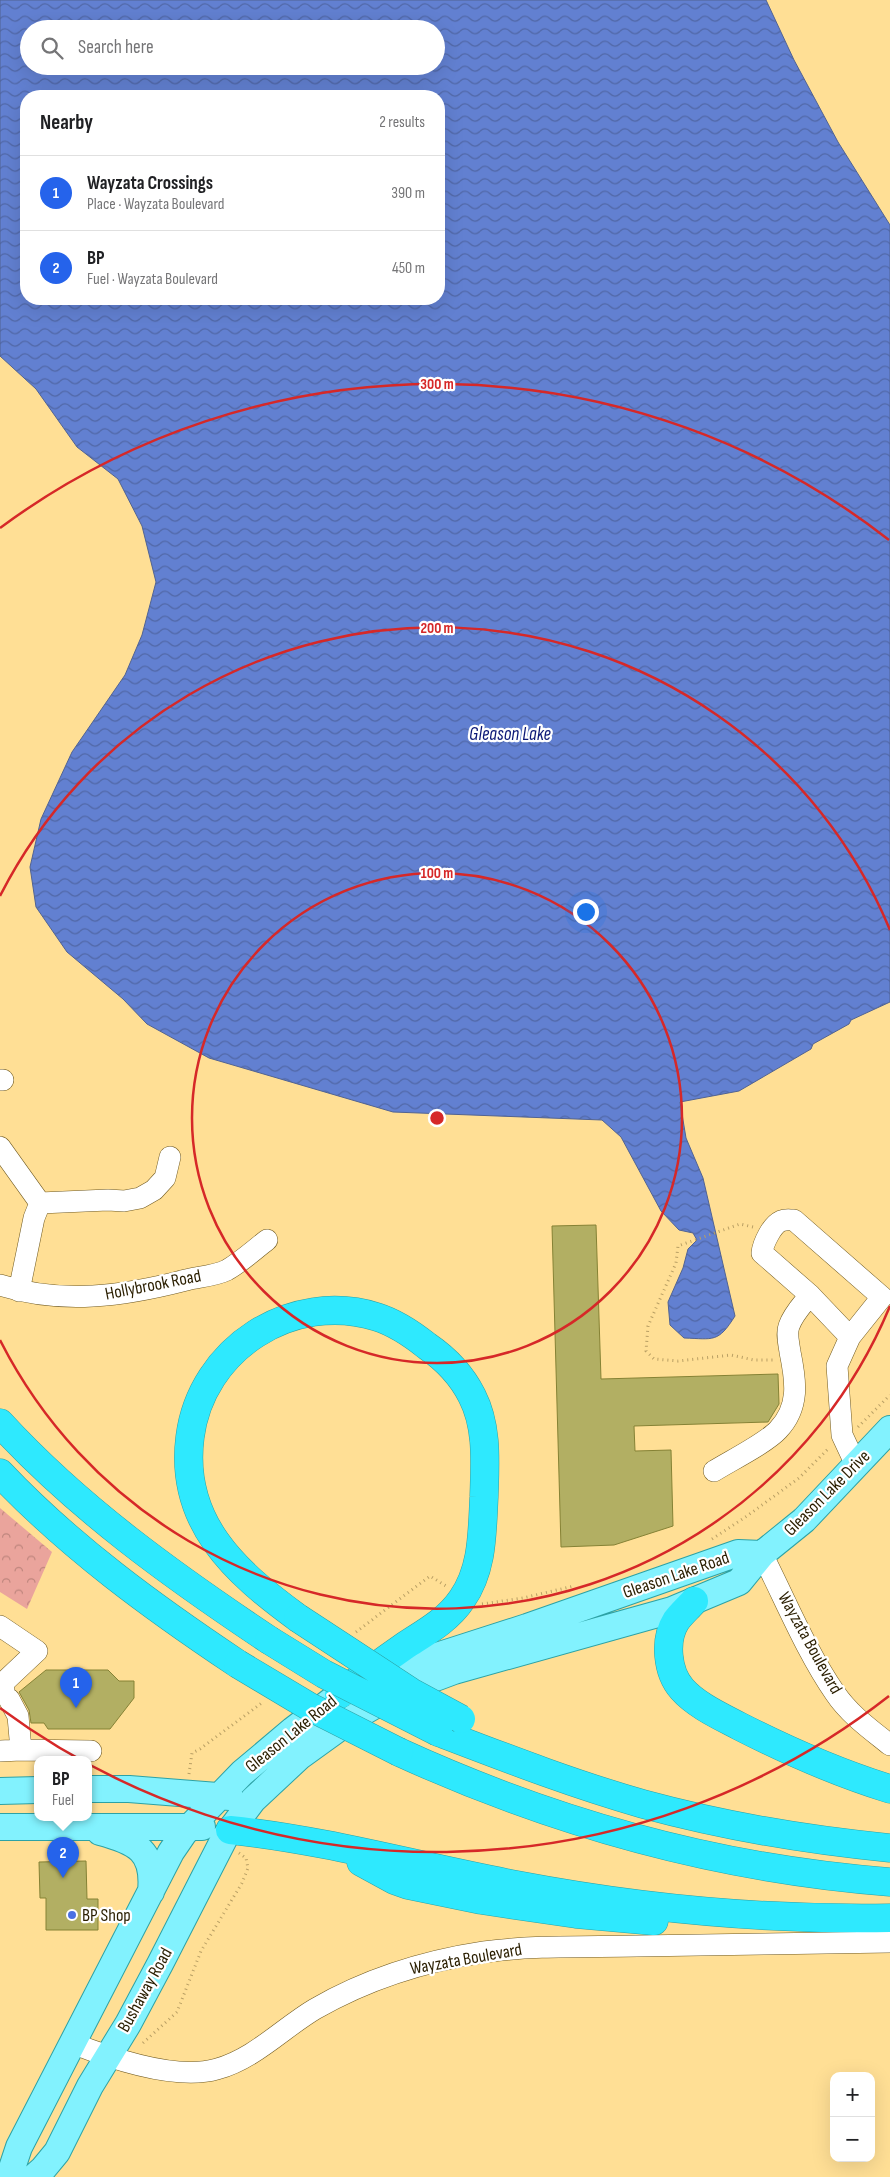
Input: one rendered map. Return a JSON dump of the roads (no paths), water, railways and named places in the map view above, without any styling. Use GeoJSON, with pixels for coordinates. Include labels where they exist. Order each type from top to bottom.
{"type":"FeatureCollection","features":[{"type":"Feature","properties":{"kind":"highway"},"geometry":{"type":"LineString","coordinates":[[339,1695],[365,1674],[442,1620],[455,1608],[474,1576],[480,1557],[486,1466],[479,1415],[473,1398],[454,1369],[428,1346],[398,1326],[377,1317],[336,1311],[313,1312],[273,1324],[254,1335],[222,1362],[210,1379],[198,1404],[191,1428],[188,1452],[189,1477],[198,1512],[205,1526],[245,1577],[298,1618],[411,1692],[450,1726]]}},
{"type":"Feature","properties":{"kind":"highway"},"geometry":{"type":"LineString","coordinates":[[0,1422],[49,1471],[151,1559],[269,1640],[333,1678],[450,1726],[524,1765],[642,1803],[730,1825],[814,1839],[890,1848]]}},
{"type":"Feature","properties":{"kind":"highway"},"geometry":{"type":"LineString","coordinates":[[0,1473],[46,1516],[142,1598],[238,1664],[310,1707],[399,1752],[488,1790],[595,1827],[650,1842],[764,1866],[820,1875],[890,1882]]}},
{"type":"Feature","properties":{"kind":"highway"},"geometry":{"type":"LineString","coordinates":[[694,1601],[677,1619],[668,1643],[669,1662],[674,1676],[682,1689],[699,1703],[759,1736],[806,1758],[890,1789]]}},
{"type":"Feature","properties":{"kind":"highway"},"geometry":{"type":"LineString","coordinates":[[230,1830],[284,1837],[340,1849],[370,1868],[401,1883],[523,1907],[649,1921],[725,1921],[785,1917],[890,1918]]}},
{"type":"Feature","properties":{"kind":"main road","name":"Gleason Lake Drive"},"geometry":{"type":"LineString","coordinates":[[762,1554],[804,1520],[890,1429]]}},
{"type":"Feature","properties":{"kind":"main road","name":"Gleason Lake Road"},"geometry":{"type":"LineString","coordinates":[[219,1797],[268,1750],[339,1695],[412,1664],[527,1628],[728,1556],[738,1553],[762,1554]]}},
{"type":"Feature","properties":{"kind":"main road","name":"Gleason Lake Road"},"geometry":{"type":"LineString","coordinates":[[254,1800],[317,1743],[353,1718],[398,1692],[454,1671],[607,1629],[694,1601],[739,1582],[762,1554]]}},
{"type":"Feature","properties":{"kind":"main road"},"geometry":{"type":"LineString","coordinates":[[92,1789],[129,1789],[254,1800]]}},
{"type":"Feature","properties":{"kind":"main road"},"geometry":{"type":"LineString","coordinates":[[0,1791],[34,1790]]}},
{"type":"Feature","properties":{"kind":"main road","name":"Bushaway Road"},"geometry":{"type":"LineString","coordinates":[[219,1797],[171,1852],[151,1894],[18,2147],[18,2176],[43,2169],[57,2152],[90,2086],[133,2015],[230,1830],[254,1800]]}},
{"type":"Feature","properties":{"kind":"main road"},"geometry":{"type":"LineString","coordinates":[[78,1826],[118,1837],[142,1850],[152,1868],[151,1894]]}},
{"type":"Feature","properties":{"kind":"main road"},"geometry":{"type":"LineString","coordinates":[[0,1827],[192,1826],[230,1830]]}},
{"type":"Feature","properties":{"kind":"street"},"geometry":{"type":"LineString","coordinates":[[0,1146],[40,1203]]}},
{"type":"Feature","properties":{"kind":"street"},"geometry":{"type":"LineString","coordinates":[[40,1203],[124,1201],[140,1198],[154,1190],[165,1178],[170,1157]]}},
{"type":"Feature","properties":{"kind":"street"},"geometry":{"type":"LineString","coordinates":[[9,1288],[40,1203]]}},
{"type":"Feature","properties":{"kind":"street"},"geometry":{"type":"LineString","coordinates":[[850,1337],[810,1294],[762,1253],[768,1236],[779,1222],[785,1219],[794,1220],[882,1297],[850,1337],[837,1366],[842,1435],[856,1465]]}},
{"type":"Feature","properties":{"kind":"street","name":"Hollybrook Road"},"geometry":{"type":"LineString","coordinates":[[9,1288],[65,1297],[144,1291],[226,1270],[267,1240]]}},
{"type":"Feature","properties":{"kind":"street"},"geometry":{"type":"LineString","coordinates":[[714,1471],[777,1432],[788,1419],[794,1407],[795,1376],[788,1340],[788,1327],[810,1294]]}},
{"type":"Feature","properties":{"kind":"street","name":"Wayzata Boulevard"},"geometry":{"type":"LineString","coordinates":[[762,1554],[814,1657],[835,1693],[860,1722],[890,1745]]}},
{"type":"Feature","properties":{"kind":"street"},"geometry":{"type":"LineString","coordinates":[[0,1626],[37,1651],[3,1684],[6,1695],[18,1716],[10,1750],[92,1752]]}},
{"type":"Feature","properties":{"kind":"street","name":"Wayzata Boulevard"},"geometry":{"type":"LineString","coordinates":[[72,2043],[107,2058],[178,2072],[216,2070],[242,2059],[314,2010],[355,1988],[407,1968],[485,1952],[528,1948],[890,1942]]}},
{"type":"Feature","properties":{"kind":"water","name":"Gleason Lake"},"geometry":{"type":"Polygon","coordinates":[[[0,0],[766,0],[794,60],[838,142],[890,225],[890,1002],[851,1020],[849,1024],[813,1044],[811,1049],[739,1091],[680,1102],[686,1138],[703,1178],[735,1316],[719,1335],[709,1339],[684,1338],[670,1325],[668,1302],[683,1268],[688,1249],[697,1240],[693,1233],[679,1230],[661,1211],[621,1137],[602,1120],[393,1112],[209,1058],[147,1024],[123,999],[67,952],[36,907],[30,867],[41,819],[72,752],[125,675],[142,635],[156,582],[142,526],[118,479],[77,447],[36,389],[0,356],[0,0]]]}},
{"type":"Feature","properties":{"kind":"place","name":"Wayzata Crossings"},"geometry":{"type":"Point","coordinates":[76,1708]}},
{"type":"Feature","properties":{"kind":"place","name":"BP"},"geometry":{"type":"Point","coordinates":[63,1878]}},
{"type":"Feature","properties":{"kind":"place","name":"BP Shop"},"geometry":{"type":"Point","coordinates":[72,1915]}}]}
